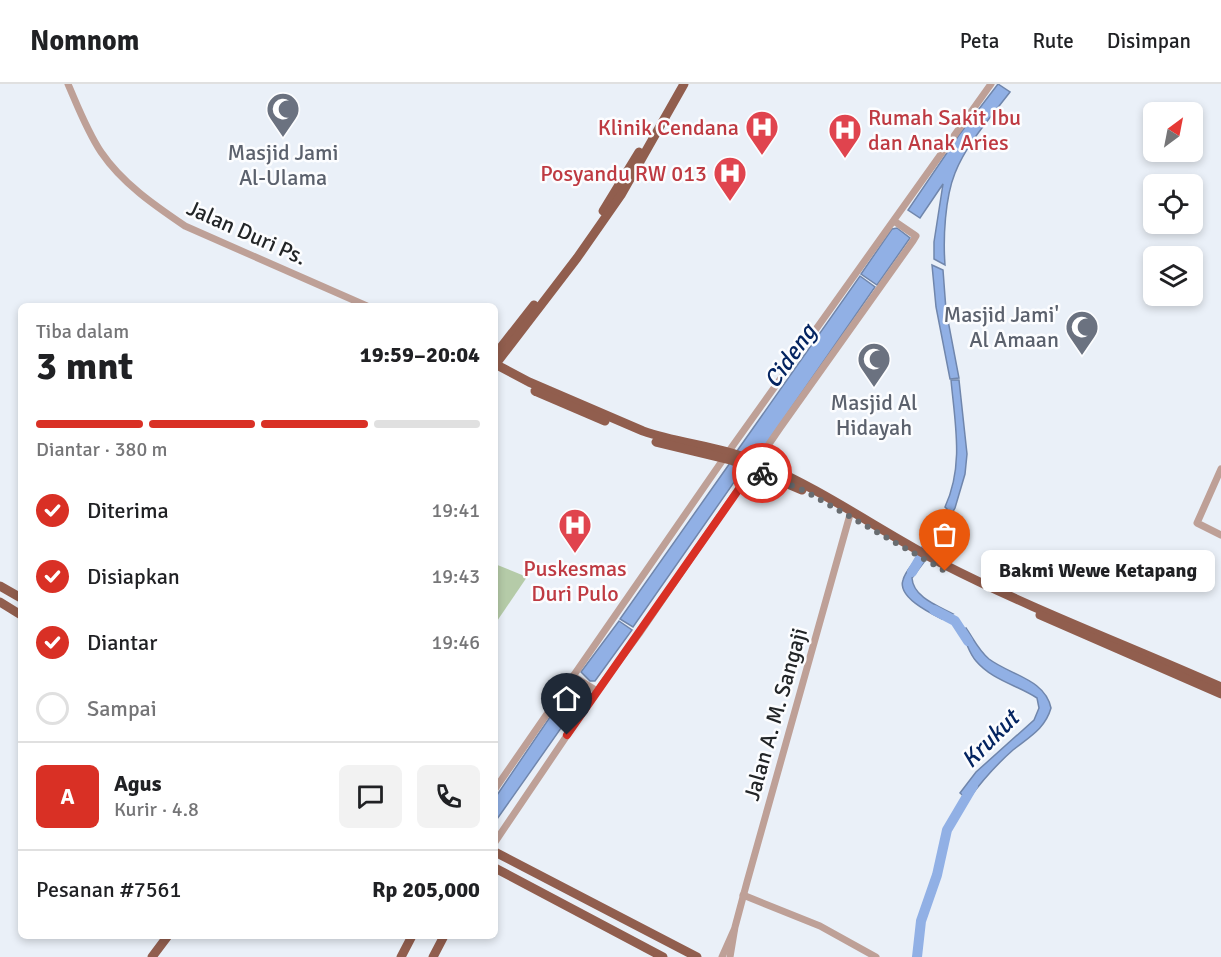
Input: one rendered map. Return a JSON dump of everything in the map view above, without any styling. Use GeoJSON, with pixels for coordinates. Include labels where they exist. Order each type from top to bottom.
{"type":"FeatureCollection","features":[{"type":"Feature","properties":{"kind":"main road"},"geometry":{"type":"LineString","coordinates":[[642,153],[678,84]]}},
{"type":"Feature","properties":{"kind":"main road"},"geometry":{"type":"LineString","coordinates":[[498,351],[575,256],[684,84]]}},
{"type":"Feature","properties":{"kind":"main road"},"geometry":{"type":"LineString","coordinates":[[498,360],[564,270]]}},
{"type":"Feature","properties":{"kind":"main road"},"geometry":{"type":"LineString","coordinates":[[498,366],[528,385]]}},
{"type":"Feature","properties":{"kind":"main road"},"geometry":{"type":"LineString","coordinates":[[498,372],[641,437],[658,443],[730,456],[822,493],[850,513],[973,585],[1221,687]]}},
{"type":"Feature","properties":{"kind":"main road"},"geometry":{"type":"LineString","coordinates":[[0,586],[18,596]]}},
{"type":"Feature","properties":{"kind":"main road"},"geometry":{"type":"LineString","coordinates":[[0,603],[18,613]]}},
{"type":"Feature","properties":{"kind":"main road"},"geometry":{"type":"LineString","coordinates":[[1163,665],[1221,694]]}},
{"type":"Feature","properties":{"kind":"main road"},"geometry":{"type":"LineString","coordinates":[[498,854],[697,957]]}},
{"type":"Feature","properties":{"kind":"main road"},"geometry":{"type":"LineString","coordinates":[[498,870],[663,957]]}},
{"type":"Feature","properties":{"kind":"main road"},"geometry":{"type":"LineString","coordinates":[[152,957],[164,939]]}},
{"type":"Feature","properties":{"kind":"main road"},"geometry":{"type":"LineString","coordinates":[[158,957],[166,939]]}},
{"type":"Feature","properties":{"kind":"main road"},"geometry":{"type":"LineString","coordinates":[[401,957],[410,939]]}},
{"type":"Feature","properties":{"kind":"main road"},"geometry":{"type":"LineString","coordinates":[[433,957],[442,939]]}},
{"type":"Feature","properties":{"kind":"street","name":"Jalan Duri Ps."},"geometry":{"type":"LineString","coordinates":[[68,84],[93,139],[102,153],[120,174],[159,208],[185,226],[359,303]]}},
{"type":"Feature","properties":{"kind":"street"},"geometry":{"type":"LineString","coordinates":[[498,785],[730,456],[856,272],[895,222],[991,84]]}},
{"type":"Feature","properties":{"kind":"street"},"geometry":{"type":"LineString","coordinates":[[498,837],[594,689],[639,634],[914,234],[895,222]]}},
{"type":"Feature","properties":{"kind":"street"},"geometry":{"type":"LineString","coordinates":[[1221,469],[1197,524],[1221,535]]}},
{"type":"Feature","properties":{"kind":"street","name":"Jalan A. M. Sangaji"},"geometry":{"type":"LineString","coordinates":[[730,957],[743,896],[850,513]]}},
{"type":"Feature","properties":{"kind":"street"},"geometry":{"type":"LineString","coordinates":[[575,677],[594,689]]}},
{"type":"Feature","properties":{"kind":"street"},"geometry":{"type":"LineString","coordinates":[[743,896],[820,926],[876,957]]}},
{"type":"Feature","properties":{"kind":"street","name":"Jalan A. M. Sangaji"},"geometry":{"type":"LineString","coordinates":[[722,957],[735,927]]}},
{"type":"Feature","properties":{"kind":"green space"},"geometry":{"type":"Polygon","coordinates":[[[498,565],[527,577],[498,620],[498,565]]]}},
{"type":"Feature","properties":{"kind":"water"},"geometry":{"type":"Polygon","coordinates":[[[998,84],[1010,92],[973,141],[960,162],[952,183],[945,218],[945,265],[934,259],[934,242],[943,184],[920,218],[908,210],[959,135],[998,84]]]}},
{"type":"Feature","properties":{"kind":"water"},"geometry":{"type":"Polygon","coordinates":[[[897,228],[910,238],[877,285],[861,274],[892,229],[897,228]]]}},
{"type":"Feature","properties":{"kind":"water"},"geometry":{"type":"Polygon","coordinates":[[[932,265],[943,270],[946,310],[959,378],[950,379],[936,307],[932,265]]]}},
{"type":"Feature","properties":{"kind":"water"},"geometry":{"type":"Polygon","coordinates":[[[860,276],[875,287],[756,459],[737,451],[860,276]]]}},
{"type":"Feature","properties":{"kind":"water"},"geometry":{"type":"Polygon","coordinates":[[[951,380],[959,380],[967,454],[965,474],[955,508],[936,541],[927,536],[942,511],[945,513],[947,509],[945,507],[955,476],[957,445],[951,380]]]}},
{"type":"Feature","properties":{"kind":"water"},"geometry":{"type":"Polygon","coordinates":[[[730,463],[744,468],[633,627],[620,619],[730,463]]]}},
{"type":"Feature","properties":{"kind":"water"},"geometry":{"type":"Polygon","coordinates":[[[916,559],[924,562],[912,578],[917,591],[927,600],[953,614],[942,619],[916,604],[905,592],[902,586],[904,577],[916,559]]]}},
{"type":"Feature","properties":{"kind":"water"},"geometry":{"type":"Polygon","coordinates":[[[619,621],[632,630],[595,681],[590,681],[581,672],[619,621]]]}},
{"type":"Feature","properties":{"kind":"water"},"geometry":{"type":"Polygon","coordinates":[[[966,628],[985,656],[1042,690],[1051,708],[1041,727],[1013,750],[983,780],[968,800],[960,793],[976,772],[1034,720],[1039,708],[1037,698],[982,668],[971,654],[960,632],[966,628]]]}},
{"type":"Feature","properties":{"kind":"water"},"geometry":{"type":"Polygon","coordinates":[[[575,685],[585,694],[498,818],[498,794],[571,686],[575,685]]]}},
{"type":"Feature","properties":{"kind":"waterway","name":"Krukut"},"geometry":{"type":"LineString","coordinates":[[912,572],[929,543]]}},
{"type":"Feature","properties":{"kind":"waterway","name":"Krukut"},"geometry":{"type":"LineString","coordinates":[[934,610],[955,621],[968,641]]}},
{"type":"Feature","properties":{"kind":"waterway","name":"Krukut"},"geometry":{"type":"LineString","coordinates":[[917,957],[921,921],[937,875],[947,830],[973,786]]}},
{"type":"Feature","properties":{"kind":"way so far"},"geometry":{"type":"LineString","coordinates":[[762,473],[805,491],[945,571]]}},
{"type":"Feature","properties":{"kind":"place","name":"Masjid Jami Al-Ulama"},"geometry":{"type":"Point","coordinates":[283,138]}},
{"type":"Feature","properties":{"kind":"place","name":"Klinik Cendana"},"geometry":{"type":"Point","coordinates":[762,156]}},
{"type":"Feature","properties":{"kind":"place","name":"Rumah Sakit Ibu dan Anak Aries"},"geometry":{"type":"Point","coordinates":[845,159]}},
{"type":"Feature","properties":{"kind":"place","name":"Posyandu RW 013"},"geometry":{"type":"Point","coordinates":[730,202]}},
{"type":"Feature","properties":{"kind":"place","name":"Masjid Jami' Al Amaan"},"geometry":{"type":"Point","coordinates":[1082,356]}},
{"type":"Feature","properties":{"kind":"place","name":"Masjid Al Hidayah"},"geometry":{"type":"Point","coordinates":[874,388]}},
{"type":"Feature","properties":{"kind":"place","name":"Puskesmas Duri Pulo"},"geometry":{"type":"Point","coordinates":[575,554]}},
{"type":"Feature","properties":{"kind":"place","name":"Bakmi Wewe Ketapang"},"geometry":{"type":"Point","coordinates":[945,571]}},
{"type":"Feature","properties":{"kind":"route"},"geometry":{"type":"LineString","coordinates":[[567,735],[753,469],[762,473]]}},
{"type":"Feature","properties":{"kind":"water label","name":"Cideng"},"geometry":{"type":"Point","coordinates":[790,356]}}]}
